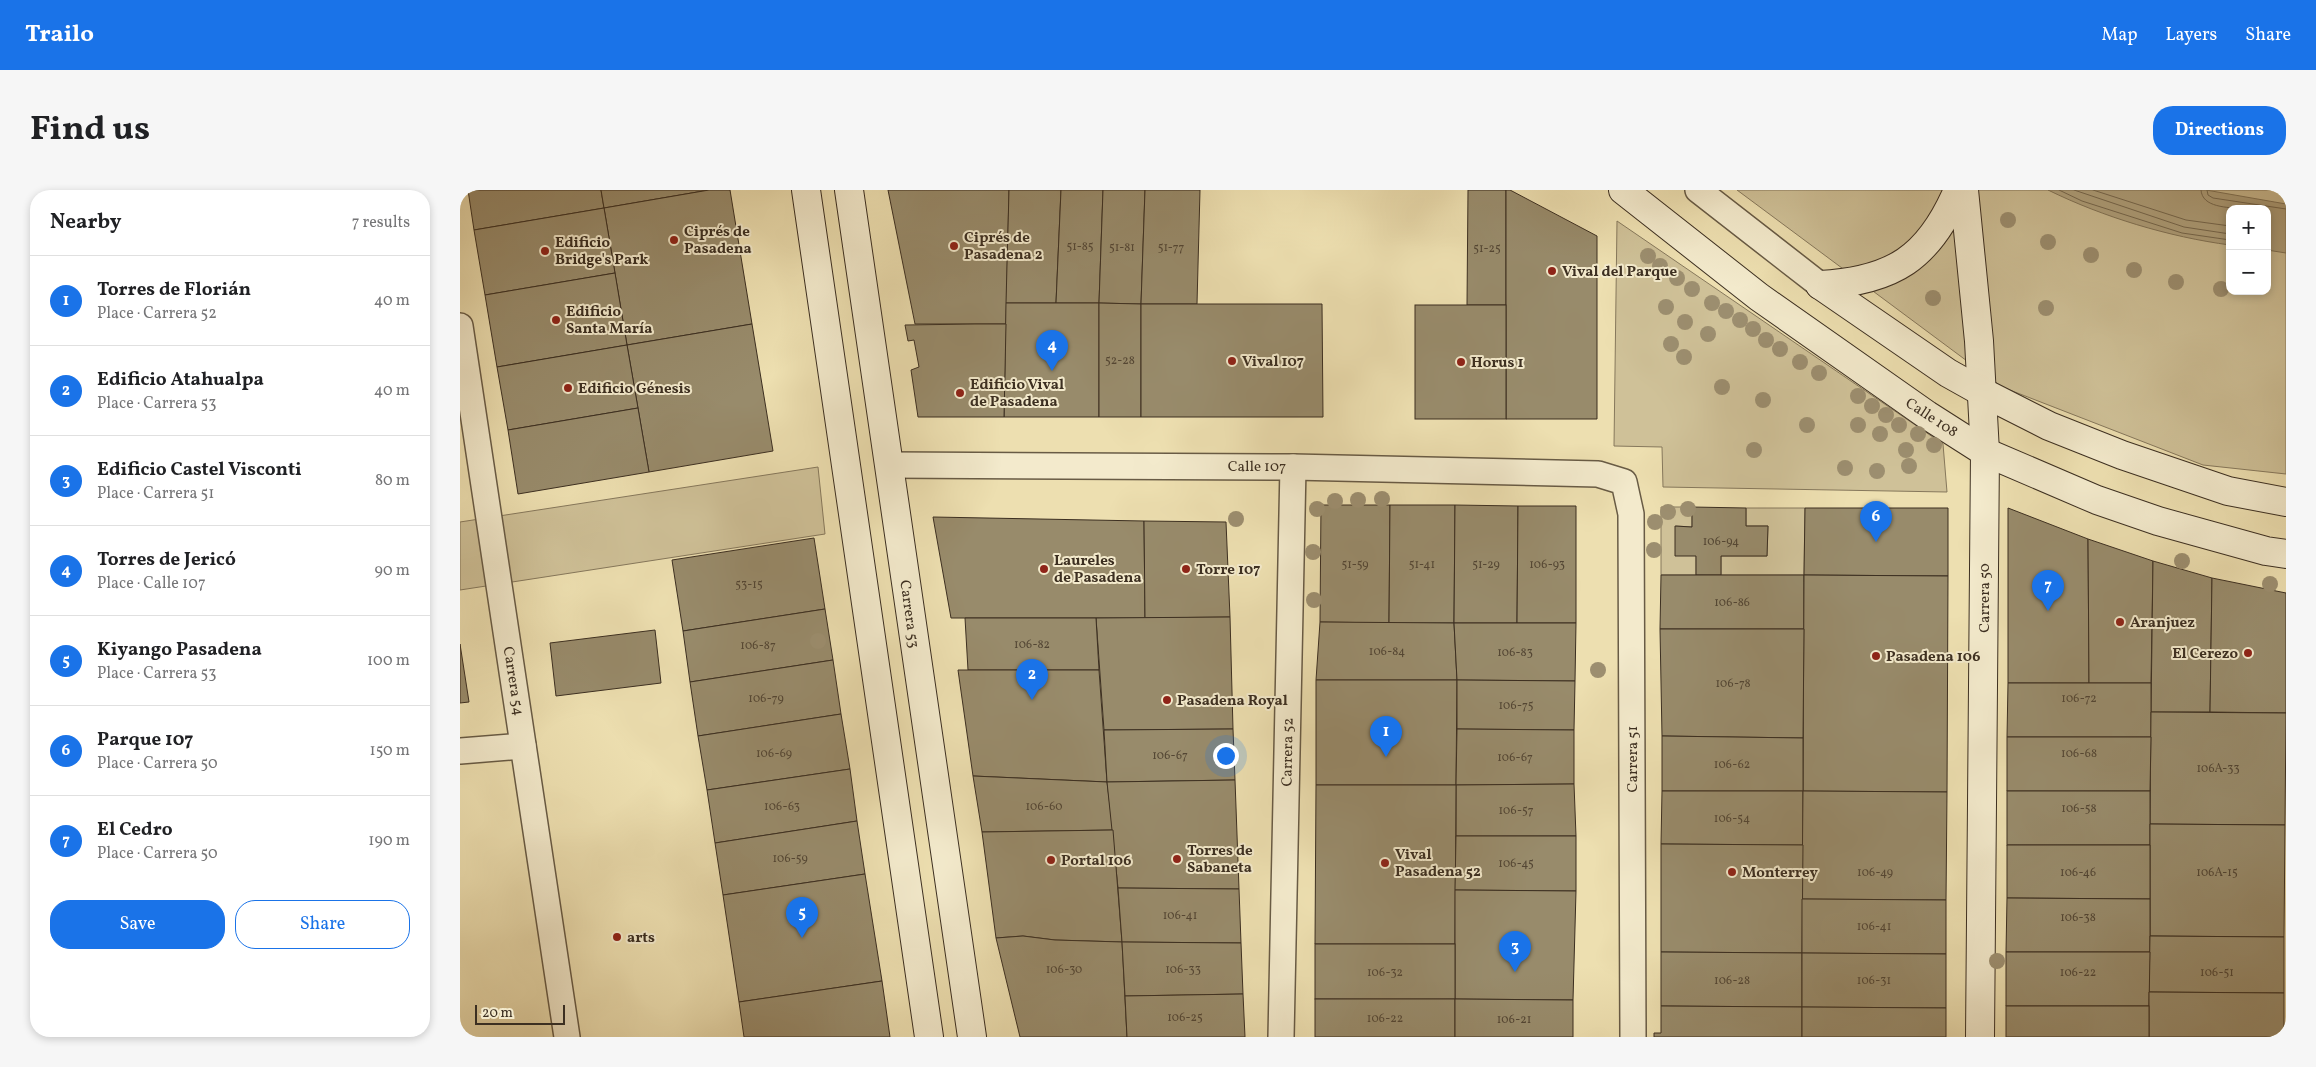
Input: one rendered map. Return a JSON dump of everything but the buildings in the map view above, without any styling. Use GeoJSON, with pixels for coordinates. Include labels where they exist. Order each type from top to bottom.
{"type":"FeatureCollection","features":[{"type":"Feature","properties":{"kind":"street"},"geometry":{"type":"LineString","coordinates":[[806,190],[929,1037]]}},
{"type":"Feature","properties":{"kind":"street","name":"Carrera 53"},"geometry":{"type":"LineString","coordinates":[[849,190],[972,1037]]}},
{"type":"Feature","properties":{"kind":"street","name":"Calle 108"},"geometry":{"type":"LineString","coordinates":[[1624,190],[1759,297],[1927,415],[1985,452],[2088,497],[2158,521],[2266,551],[2286,554]]}},
{"type":"Feature","properties":{"kind":"street"},"geometry":{"type":"LineString","coordinates":[[1698,190],[1820,285],[1948,372],[1982,392],[2049,426],[2122,455],[2228,491],[2286,502]]}},
{"type":"Feature","properties":{"kind":"street"},"geometry":{"type":"LineString","coordinates":[[1820,285],[1849,284],[1889,273],[1914,256],[1937,230],[1958,190]]}},
{"type":"Feature","properties":{"kind":"street","name":"Carrera 50"},"geometry":{"type":"LineString","coordinates":[[1964,190],[1982,392],[1985,452],[1980,1037]]}},
{"type":"Feature","properties":{"kind":"street","name":"Carrera 54"},"geometry":{"type":"LineString","coordinates":[[461,341],[566,1037]]}},
{"type":"Feature","properties":{"kind":"street","name":"Calle 107"},"geometry":{"type":"LineString","coordinates":[[889,465],[1293,467],[1598,474],[1624,482]]}},
{"type":"Feature","properties":{"kind":"street","name":"Carrera 52"},"geometry":{"type":"LineString","coordinates":[[1281,1037],[1293,467]]}},
{"type":"Feature","properties":{"kind":"street","name":"Carrera 51"},"geometry":{"type":"LineString","coordinates":[[1624,482],[1631,514],[1633,1037]]}},
{"type":"Feature","properties":{"kind":"street"},"geometry":{"type":"LineString","coordinates":[[460,751],[523,746]]}},
{"type":"Feature","properties":{"kind":"shaded area"},"geometry":{"type":"Polygon","coordinates":[[[1737,190],[2286,190],[2286,474],[2203,465],[2002,387],[1737,190]]]}},
{"type":"Feature","properties":{"kind":"shaded area"},"geometry":{"type":"Polygon","coordinates":[[[1617,221],[1943,444],[1947,492],[1663,487],[1662,447],[1614,446],[1617,221]]]}},
{"type":"Feature","properties":{"kind":"shaded area"},"geometry":{"type":"Polygon","coordinates":[[[818,467],[825,534],[460,590],[460,522],[818,467]]]}},
{"type":"Feature","properties":{"kind":"shaded area"},"geometry":{"type":"Polygon","coordinates":[[[1661,507],[1692,507],[1692,527],[1676,526],[1696,556],[1696,575],[1661,575],[1661,507]]]}},
{"type":"Feature","properties":{"kind":"shaded area"},"geometry":{"type":"Polygon","coordinates":[[[1746,508],[1805,508],[1804,575],[1721,575],[1721,556],[1767,556],[1768,526],[1746,526],[1746,508]]]}},
{"type":"Feature","properties":{"kind":"water"},"geometry":{"type":"Polygon","coordinates":[[[2048,190],[2206,190],[2286,204],[2286,253],[2271,251],[2271,205],[2226,205],[2226,244],[2184,237],[2137,225],[2069,200],[2048,190]]]}},
{"type":"Feature","properties":{"kind":"place","name":"Ciprés de Pasadena"},"geometry":{"type":"Point","coordinates":[674,240]}},
{"type":"Feature","properties":{"kind":"place","name":"Ciprés de Pasadena 2"},"geometry":{"type":"Point","coordinates":[954,246]}},
{"type":"Feature","properties":{"kind":"place","name":"Edificio Bridge's Park"},"geometry":{"type":"Point","coordinates":[545,251]}},
{"type":"Feature","properties":{"kind":"place","name":"Vival del Parque"},"geometry":{"type":"Point","coordinates":[1552,271]}},
{"type":"Feature","properties":{"kind":"place","name":"Edificio Santa María"},"geometry":{"type":"Point","coordinates":[556,320]}},
{"type":"Feature","properties":{"kind":"place","name":"Vival 107"},"geometry":{"type":"Point","coordinates":[1232,361]}},
{"type":"Feature","properties":{"kind":"place","name":"Horus 1"},"geometry":{"type":"Point","coordinates":[1461,362]}},
{"type":"Feature","properties":{"kind":"place","name":"Torres de Jericó"},"geometry":{"type":"Point","coordinates":[1052,371]}},
{"type":"Feature","properties":{"kind":"place","name":"Edificio Génesis"},"geometry":{"type":"Point","coordinates":[568,388]}},
{"type":"Feature","properties":{"kind":"place","name":"Edificio Vival de Pasadena"},"geometry":{"type":"Point","coordinates":[960,393]}},
{"type":"Feature","properties":{"kind":"place","name":"Parque 107"},"geometry":{"type":"Point","coordinates":[1876,542]}},
{"type":"Feature","properties":{"kind":"place","name":"Laureles de Pasadena"},"geometry":{"type":"Point","coordinates":[1044,569]}},
{"type":"Feature","properties":{"kind":"place","name":"Torre 107"},"geometry":{"type":"Point","coordinates":[1186,569]}},
{"type":"Feature","properties":{"kind":"place","name":"El Cedro"},"geometry":{"type":"Point","coordinates":[2048,611]}},
{"type":"Feature","properties":{"kind":"place","name":"Aranjuez"},"geometry":{"type":"Point","coordinates":[2120,622]}},
{"type":"Feature","properties":{"kind":"place","name":"El Cerezo"},"geometry":{"type":"Point","coordinates":[2248,653]}},
{"type":"Feature","properties":{"kind":"place","name":"Pasadena 106"},"geometry":{"type":"Point","coordinates":[1876,656]}},
{"type":"Feature","properties":{"kind":"place","name":"Edificio Atahualpa"},"geometry":{"type":"Point","coordinates":[1032,700]}},
{"type":"Feature","properties":{"kind":"place","name":"Pasadena Royal"},"geometry":{"type":"Point","coordinates":[1167,700]}},
{"type":"Feature","properties":{"kind":"place","name":"Torres de Florián"},"geometry":{"type":"Point","coordinates":[1386,757]}},
{"type":"Feature","properties":{"kind":"place","name":"Torres de Sabaneta"},"geometry":{"type":"Point","coordinates":[1177,859]}},
{"type":"Feature","properties":{"kind":"place","name":"Portal 106"},"geometry":{"type":"Point","coordinates":[1051,860]}},
{"type":"Feature","properties":{"kind":"place","name":"Vival Pasadena 52"},"geometry":{"type":"Point","coordinates":[1385,863]}},
{"type":"Feature","properties":{"kind":"place","name":"Monterrey"},"geometry":{"type":"Point","coordinates":[1732,872]}},
{"type":"Feature","properties":{"kind":"place","name":"arts"},"geometry":{"type":"Point","coordinates":[617,937]}},
{"type":"Feature","properties":{"kind":"place","name":"Kiyango Pasadena"},"geometry":{"type":"Point","coordinates":[802,938]}},
{"type":"Feature","properties":{"kind":"place","name":"Edificio Castel Visconti"},"geometry":{"type":"Point","coordinates":[1515,972]}}]}
